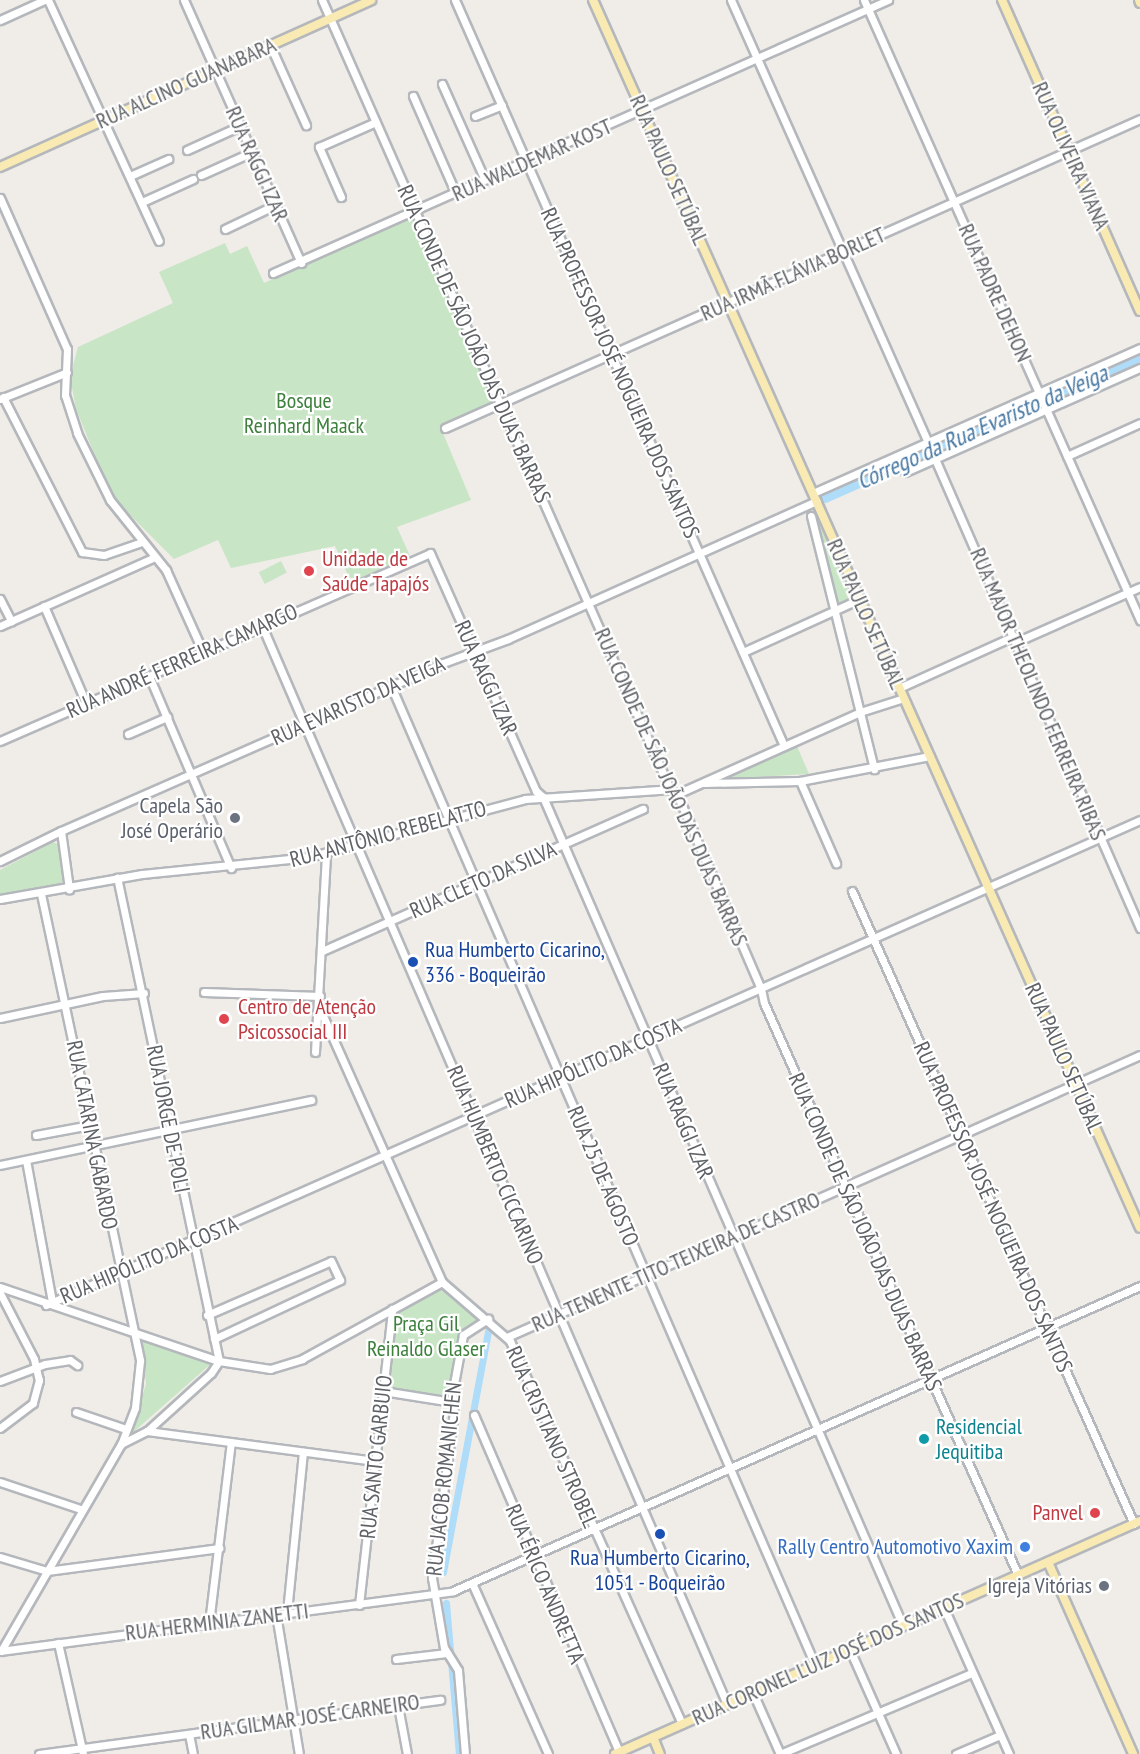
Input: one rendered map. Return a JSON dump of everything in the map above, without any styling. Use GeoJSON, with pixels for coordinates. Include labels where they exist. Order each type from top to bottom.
{"type":"FeatureCollection","features":[{"type":"Feature","properties":{"kind":"main road","name":"RUA ALCINO GUANABARA"},"geometry":{"type":"LineString","coordinates":[[0,167],[371,0]]}},
{"type":"Feature","properties":{"kind":"main road","name":"RUA PAULO SETÚBAL"},"geometry":{"type":"LineString","coordinates":[[593,0],[1140,1228]]}},
{"type":"Feature","properties":{"kind":"main road","name":"RUA OLIVEIRA VIANA"},"geometry":{"type":"LineString","coordinates":[[1002,0],[1140,311]]}},
{"type":"Feature","properties":{"kind":"main road","name":"RUA CORONEL LUIZ JOSÉ DOS SANTOS"},"geometry":{"type":"LineString","coordinates":[[617,1753],[1137,1522]]}},
{"type":"Feature","properties":{"kind":"main road"},"geometry":{"type":"LineString","coordinates":[[1048,1562],[1137,1754]]}},
{"type":"Feature","properties":{"kind":"main road"},"geometry":{"type":"LineString","coordinates":[[653,1737],[660,1754]]}},
{"type":"Feature","properties":{"kind":"street"},"geometry":{"type":"LineString","coordinates":[[0,20],[46,0],[98,112],[105,120],[159,241]]}},
{"type":"Feature","properties":{"kind":"street","name":"RUA RAGGI IZAR"},"geometry":{"type":"LineString","coordinates":[[184,0],[301,263]]}},
{"type":"Feature","properties":{"kind":"street","name":"RUA CONDE DE SÃO JOÃO DAS DUAS BARRAS"},"geometry":{"type":"LineString","coordinates":[[322,0],[588,603],[674,791],[761,989],[764,1003],[1018,1575]]}},
{"type":"Feature","properties":{"kind":"street","name":"RUA PROFESSOR JOSÉ NOGUEIRA DOS SANTOS"},"geometry":{"type":"LineString","coordinates":[[455,0],[784,746]]}},
{"type":"Feature","properties":{"kind":"street"},"geometry":{"type":"LineString","coordinates":[[730,0],[928,442]]}},
{"type":"Feature","properties":{"kind":"street","name":"RUA PADRE DEHON"},"geometry":{"type":"LineString","coordinates":[[864,0],[1140,620]]}},
{"type":"Feature","properties":{"kind":"street","name":"RUA WALDEMAR KOST"},"geometry":{"type":"LineString","coordinates":[[273,273],[301,263],[888,0]]}},
{"type":"Feature","properties":{"kind":"street"},"geometry":{"type":"LineString","coordinates":[[270,45],[306,125]]}},
{"type":"Feature","properties":{"kind":"street"},"geometry":{"type":"LineString","coordinates":[[442,84],[485,180]]}},
{"type":"Feature","properties":{"kind":"street"},"geometry":{"type":"LineString","coordinates":[[413,96],[456,194]]}},
{"type":"Feature","properties":{"kind":"street"},"geometry":{"type":"LineString","coordinates":[[475,116],[502,105]]}},
{"type":"Feature","properties":{"kind":"street","name":"RUA IRMÃ FLÁVIA BORLET"},"geometry":{"type":"LineString","coordinates":[[445,428],[1140,120]]}},
{"type":"Feature","properties":{"kind":"street"},"geometry":{"type":"LineString","coordinates":[[341,196],[320,147],[376,122]]}},
{"type":"Feature","properties":{"kind":"street"},"geometry":{"type":"LineString","coordinates":[[187,150],[240,126]]}},
{"type":"Feature","properties":{"kind":"street"},"geometry":{"type":"LineString","coordinates":[[201,175],[252,152]]}},
{"type":"Feature","properties":{"kind":"street"},"geometry":{"type":"LineString","coordinates":[[130,176],[168,159]]}},
{"type":"Feature","properties":{"kind":"street"},"geometry":{"type":"LineString","coordinates":[[142,202],[193,179]]}},
{"type":"Feature","properties":{"kind":"street"},"geometry":{"type":"LineString","coordinates":[[0,198],[67,349],[66,403],[76,433],[110,500],[172,582],[203,652]]}},
{"type":"Feature","properties":{"kind":"street"},"geometry":{"type":"LineString","coordinates":[[225,229],[275,205]]}},
{"type":"Feature","properties":{"kind":"street","name":"RUA EVARISTO DA VEIGA"},"geometry":{"type":"LineString","coordinates":[[0,861],[61,831],[304,724],[588,603],[699,553],[928,442],[1140,348]]}},
{"type":"Feature","properties":{"kind":"street"},"geometry":{"type":"LineString","coordinates":[[905,472],[1140,368]]}},
{"type":"Feature","properties":{"kind":"street"},"geometry":{"type":"LineString","coordinates":[[67,372],[2,398],[82,552],[104,555],[142,542]]}},
{"type":"Feature","properties":{"kind":"street"},"geometry":{"type":"LineString","coordinates":[[1067,456],[1140,423]]}},
{"type":"Feature","properties":{"kind":"street","name":"RUA MAJOR THEOLINDO FERREIRA RIBAS"},"geometry":{"type":"LineString","coordinates":[[935,459],[1015,639],[1018,654],[1140,928]]}},
{"type":"Feature","properties":{"kind":"street"},"geometry":{"type":"LineString","coordinates":[[811,516],[874,769]]}},
{"type":"Feature","properties":{"kind":"street","name":"RUA RAGGI IZAR"},"geometry":{"type":"LineString","coordinates":[[430,553],[536,791],[543,797],[903,1626]]}},
{"type":"Feature","properties":{"kind":"street","name":"RUA ANDRÉ FERREIRA CAMARGO"},"geometry":{"type":"LineString","coordinates":[[0,741],[430,553]]}},
{"type":"Feature","properties":{"kind":"street"},"geometry":{"type":"LineString","coordinates":[[0,626],[155,557]]}},
{"type":"Feature","properties":{"kind":"street"},"geometry":{"type":"LineString","coordinates":[[899,688],[1140,586]]}},
{"type":"Feature","properties":{"kind":"street"},"geometry":{"type":"LineString","coordinates":[[0,599],[11,621]]}},
{"type":"Feature","properties":{"kind":"street"},"geometry":{"type":"LineString","coordinates":[[743,652],[860,599]]}},
{"type":"Feature","properties":{"kind":"street"},"geometry":{"type":"LineString","coordinates":[[44,606],[86,703]]}},
{"type":"Feature","properties":{"kind":"street","name":"RUA HUMBERTO CICCARINO"},"geometry":{"type":"LineString","coordinates":[[262,626],[727,1704]]}},
{"type":"Feature","properties":{"kind":"street"},"geometry":{"type":"LineString","coordinates":[[149,676],[231,868]]}},
{"type":"Feature","properties":{"kind":"street","name":"RUA 25 DE AGOSTO"},"geometry":{"type":"LineString","coordinates":[[391,686],[815,1665]]}},
{"type":"Feature","properties":{"kind":"street"},"geometry":{"type":"LineString","coordinates":[[674,791],[700,783],[860,712],[904,698]]}},
{"type":"Feature","properties":{"kind":"street"},"geometry":{"type":"LineString","coordinates":[[128,734],[167,717]]}},
{"type":"Feature","properties":{"kind":"street"},"geometry":{"type":"LineString","coordinates":[[700,783],[800,781],[874,769],[930,756]]}},
{"type":"Feature","properties":{"kind":"street"},"geometry":{"type":"LineString","coordinates":[[800,781],[836,863]]}},
{"type":"Feature","properties":{"kind":"street","name":"RUA ANTÔNIO REBELATTO"},"geometry":{"type":"LineString","coordinates":[[0,899],[69,889],[117,878],[231,868],[326,854],[448,818],[543,797],[674,791]]}},
{"type":"Feature","properties":{"kind":"street","name":"RUA CLETO DA SILVA"},"geometry":{"type":"LineString","coordinates":[[322,951],[643,809]]}},
{"type":"Feature","properties":{"kind":"street","name":"RUA HIPÓLITO DA COSTA"},"geometry":{"type":"LineString","coordinates":[[49,1303],[120,1274],[1140,820]]}},
{"type":"Feature","properties":{"kind":"street"},"geometry":{"type":"LineString","coordinates":[[61,831],[69,889]]}},
{"type":"Feature","properties":{"kind":"street"},"geometry":{"type":"LineString","coordinates":[[315,1052],[320,996],[326,854]]}},
{"type":"Feature","properties":{"kind":"street","name":"RUA JORGE DE POLI"},"geometry":{"type":"LineString","coordinates":[[117,878],[144,993],[169,1130],[207,1315],[219,1361]]}},
{"type":"Feature","properties":{"kind":"street","name":"RUA PROFESSOR JOSÉ NOGUEIRA DOS SANTOS"},"geometry":{"type":"LineString","coordinates":[[852,891],[1046,1328],[1137,1522]]}},
{"type":"Feature","properties":{"kind":"street","name":"RUA CATARINA GABARDO"},"geometry":{"type":"LineString","coordinates":[[0,1651],[80,1509],[120,1444],[135,1408],[139,1383],[140,1361],[120,1274],[66,1003],[41,894]]}},
{"type":"Feature","properties":{"kind":"street"},"geometry":{"type":"LineString","coordinates":[[204,992],[320,996]]}},
{"type":"Feature","properties":{"kind":"street"},"geometry":{"type":"LineString","coordinates":[[0,1018],[66,1003],[144,993]]}},
{"type":"Feature","properties":{"kind":"street","name":"RUA CRISTIANO STROBEL"},"geometry":{"type":"LineString","coordinates":[[319,1007],[442,1282],[507,1337],[682,1724]]}},
{"type":"Feature","properties":{"kind":"street","name":"RUA TENENTE TITO TEIXEIRA DE CASTRO"},"geometry":{"type":"LineString","coordinates":[[507,1337],[1140,1055]]}},
{"type":"Feature","properties":{"kind":"street"},"geometry":{"type":"LineString","coordinates":[[0,1165],[311,1100]]}},
{"type":"Feature","properties":{"kind":"street"},"geometry":{"type":"LineString","coordinates":[[36,1135],[90,1125]]}},
{"type":"Feature","properties":{"kind":"street"},"geometry":{"type":"LineString","coordinates":[[26,1160],[49,1303]]}},
{"type":"Feature","properties":{"kind":"street"},"geometry":{"type":"LineString","coordinates":[[207,1315],[331,1261],[340,1280],[214,1339]]}},
{"type":"Feature","properties":{"kind":"street"},"geometry":{"type":"LineString","coordinates":[[0,1287],[219,1361],[255,1369],[285,1366],[442,1282]]}},
{"type":"Feature","properties":{"kind":"street","name":"RUA HERMINIA ZANETTI"},"geometry":{"type":"LineString","coordinates":[[0,1651],[287,1612],[359,1605],[435,1594],[472,1583],[1140,1286]]}},
{"type":"Feature","properties":{"kind":"street"},"geometry":{"type":"LineString","coordinates":[[0,1293],[37,1366],[38,1393],[33,1403],[0,1428]]}},
{"type":"Feature","properties":{"kind":"street","name":"RUA SANTO GARBUIO"},"geometry":{"type":"LineString","coordinates":[[359,1605],[392,1309]]}},
{"type":"Feature","properties":{"kind":"street","name":"RUA JACOB ROMANICHEN"},"geometry":{"type":"LineString","coordinates":[[465,1754],[458,1670],[449,1655],[432,1578],[454,1412],[452,1402],[463,1335],[488,1319]]}},
{"type":"Feature","properties":{"kind":"street"},"geometry":{"type":"LineString","coordinates":[[0,1381],[37,1366],[65,1360],[76,1365]]}},
{"type":"Feature","properties":{"kind":"street"},"geometry":{"type":"LineString","coordinates":[[120,1444],[147,1431],[211,1373],[219,1361]]}},
{"type":"Feature","properties":{"kind":"street"},"geometry":{"type":"LineString","coordinates":[[383,1391],[452,1402]]}},
{"type":"Feature","properties":{"kind":"street"},"geometry":{"type":"LineString","coordinates":[[76,1412],[126,1428]]}},
{"type":"Feature","properties":{"kind":"street","name":"RUA ÉRICO ANDRETTA"},"geometry":{"type":"LineString","coordinates":[[474,1415],[532,1557],[617,1753]]}},
{"type":"Feature","properties":{"kind":"street"},"geometry":{"type":"LineString","coordinates":[[147,1431],[375,1461]]}},
{"type":"Feature","properties":{"kind":"street"},"geometry":{"type":"LineString","coordinates":[[209,1623],[231,1442]]}},
{"type":"Feature","properties":{"kind":"street"},"geometry":{"type":"LineString","coordinates":[[287,1612],[303,1452]]}},
{"type":"Feature","properties":{"kind":"street"},"geometry":{"type":"LineString","coordinates":[[0,1482],[80,1509]]}},
{"type":"Feature","properties":{"kind":"street"},"geometry":{"type":"LineString","coordinates":[[0,1557],[47,1571],[219,1548]]}},
{"type":"Feature","properties":{"kind":"street"},"geometry":{"type":"LineString","coordinates":[[472,1583],[548,1754]]}},
{"type":"Feature","properties":{"kind":"street"},"geometry":{"type":"LineString","coordinates":[[944,1608],[1009,1754]]}},
{"type":"Feature","properties":{"kind":"street"},"geometry":{"type":"LineString","coordinates":[[276,1614],[292,1720],[300,1754]]}},
{"type":"Feature","properties":{"kind":"street"},"geometry":{"type":"LineString","coordinates":[[58,1643],[82,1751]]}},
{"type":"Feature","properties":{"kind":"street"},"geometry":{"type":"LineString","coordinates":[[850,1650],[896,1754]]}},
{"type":"Feature","properties":{"kind":"street"},"geometry":{"type":"LineString","coordinates":[[396,1659],[449,1655]]}},
{"type":"Feature","properties":{"kind":"street"},"geometry":{"type":"LineString","coordinates":[[753,1693],[780,1754],[972,1673]]}},
{"type":"Feature","properties":{"kind":"street","name":"RUA GILMAR JOSÉ CARNEIRO"},"geometry":{"type":"LineString","coordinates":[[39,1754],[82,1751],[440,1700]]}},
{"type":"Feature","properties":{"kind":"street"},"geometry":{"type":"LineString","coordinates":[[398,1706],[407,1754]]}},
{"type":"Feature","properties":{"kind":"street"},"geometry":{"type":"LineString","coordinates":[[189,1734],[193,1754]]}},
{"type":"Feature","properties":{"kind":"street"},"geometry":{"type":"LineString","coordinates":[[956,1754],[1000,1735]]}},
{"type":"Feature","properties":{"kind":"green space","name":"Bosque Reinhard Maack"},"geometry":{"type":"Polygon","coordinates":[[[413,215],[494,402],[440,426],[471,500],[397,527],[410,556],[351,582],[335,546],[231,568],[218,540],[174,559],[118,503],[104,478],[76,409],[70,377],[78,347],[173,303],[159,272],[225,243],[230,254],[247,246],[264,283],[413,215]]]}},
{"type":"Feature","properties":{"kind":"green space"},"geometry":{"type":"Polygon","coordinates":[[[816,515],[854,596],[838,604],[816,515]]]}},
{"type":"Feature","properties":{"kind":"green space"},"geometry":{"type":"Polygon","coordinates":[[[281,561],[287,573],[265,584],[259,572],[281,561]]]}},
{"type":"Feature","properties":{"kind":"green space"},"geometry":{"type":"Polygon","coordinates":[[[797,746],[809,774],[722,779],[797,746]]]}},
{"type":"Feature","properties":{"kind":"green space"},"geometry":{"type":"Polygon","coordinates":[[[53,842],[59,845],[63,882],[45,889],[0,895],[0,870],[53,842]]]}},
{"type":"Feature","properties":{"kind":"green space","name":"Praça Gil Reinaldo Glaser"},"geometry":{"type":"Polygon","coordinates":[[[440,1286],[482,1318],[459,1332],[450,1396],[386,1387],[396,1312],[440,1286]]]}},
{"type":"Feature","properties":{"kind":"green space"},"geometry":{"type":"Polygon","coordinates":[[[141,1338],[213,1362],[130,1435],[146,1384],[141,1338]]]}},
{"type":"Feature","properties":{"kind":"waterway","name":"Córrego da Rua Evaristo da Veiga"},"geometry":{"type":"LineString","coordinates":[[825,497],[1140,358]]}},
{"type":"Feature","properties":{"kind":"waterway"},"geometry":{"type":"LineString","coordinates":[[443,1572],[489,1327]]}},
{"type":"Feature","properties":{"kind":"waterway"},"geometry":{"type":"LineString","coordinates":[[446,1603],[459,1754]]}},
{"type":"Feature","properties":{"kind":"place","name":"Unidade de Saúde Tapajós"},"geometry":{"type":"Point","coordinates":[309,571]}},
{"type":"Feature","properties":{"kind":"place","name":"Capela São José Operário"},"geometry":{"type":"Point","coordinates":[235,818]}},
{"type":"Feature","properties":{"kind":"place","name":"Rua Humberto Cicarino, 336 - Boqueirão"},"geometry":{"type":"Point","coordinates":[413,962]}},
{"type":"Feature","properties":{"kind":"place","name":"Centro de Atenção Psicossocial III"},"geometry":{"type":"Point","coordinates":[224,1019]}},
{"type":"Feature","properties":{"kind":"place","name":"Residencial Jequitiba"},"geometry":{"type":"Point","coordinates":[924,1439]}},
{"type":"Feature","properties":{"kind":"place","name":"Panvel"},"geometry":{"type":"Point","coordinates":[1095,1513]}},
{"type":"Feature","properties":{"kind":"place","name":"Rua Humberto Cicarino, 1051 - Boqueirão"},"geometry":{"type":"Point","coordinates":[660,1534]}},
{"type":"Feature","properties":{"kind":"place","name":"Rally Centro Automotivo Xaxim"},"geometry":{"type":"Point","coordinates":[1025,1547]}},
{"type":"Feature","properties":{"kind":"place","name":"Igreja Vitórias"},"geometry":{"type":"Point","coordinates":[1104,1586]}}]}
